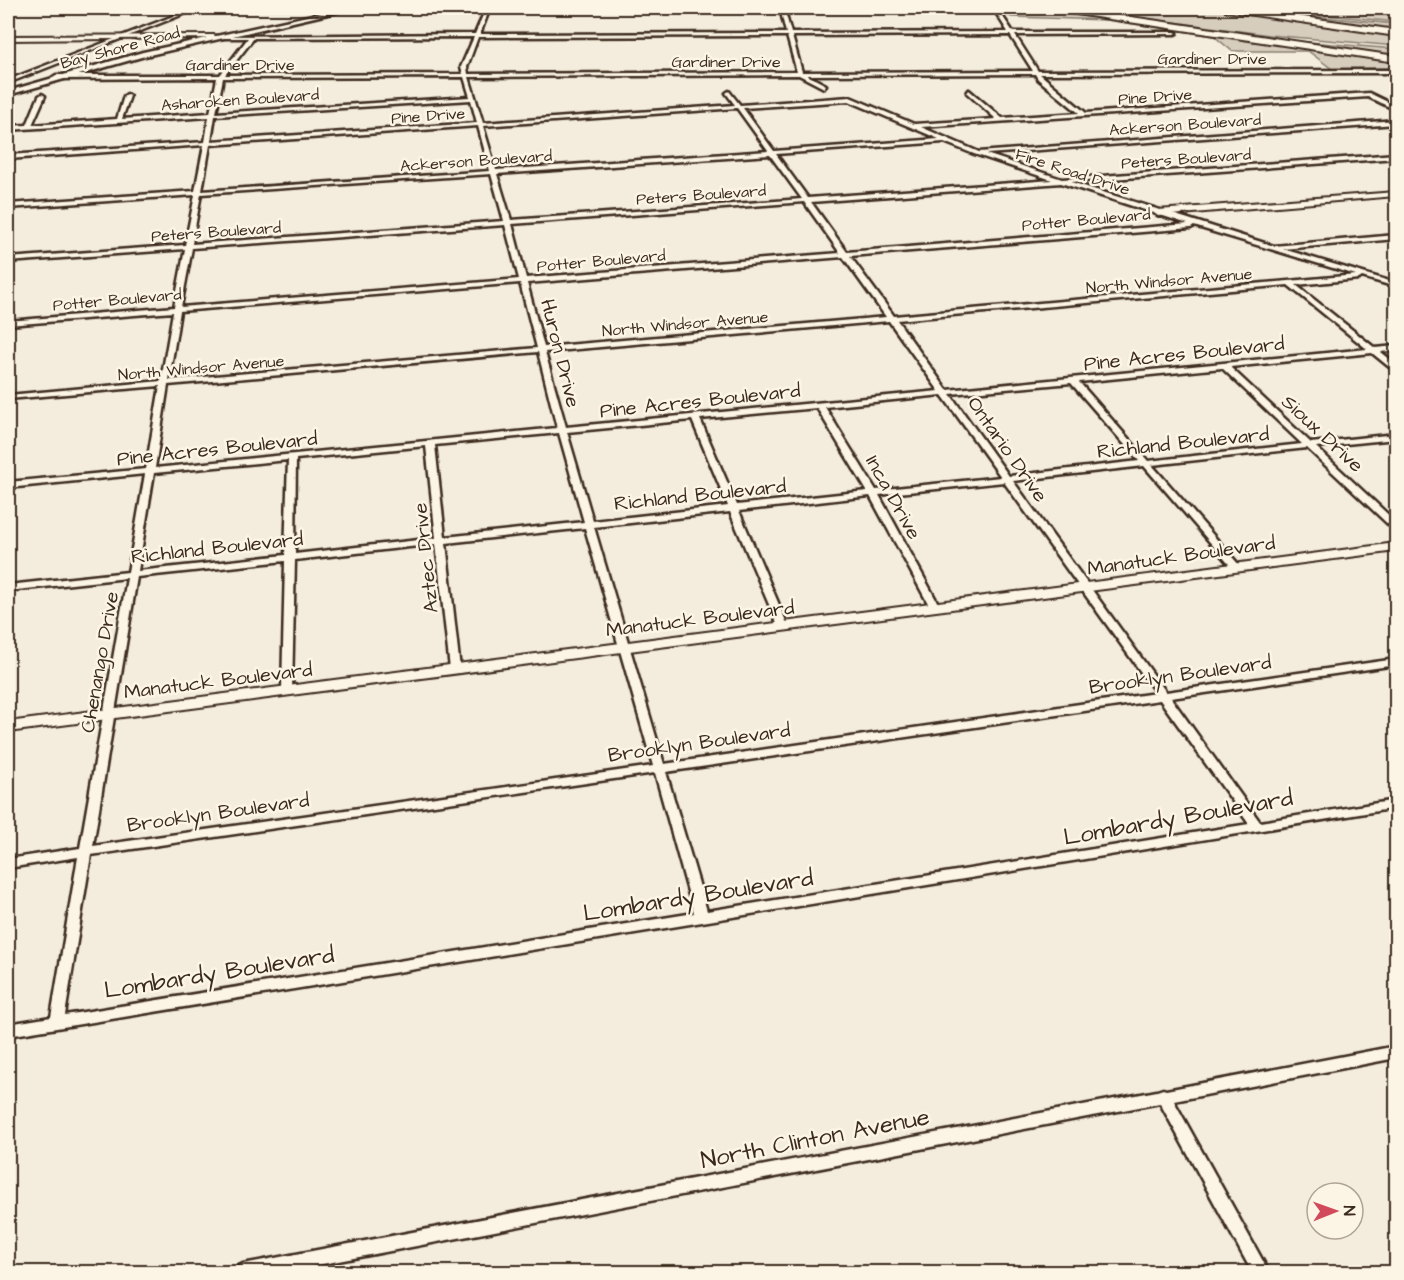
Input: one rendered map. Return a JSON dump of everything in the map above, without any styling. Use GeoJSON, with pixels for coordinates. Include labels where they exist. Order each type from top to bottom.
{"type":"FeatureCollection","features":[{"type":"Feature","properties":{"kind":"highway"},"geometry":{"type":"LineString","coordinates":[[1056,8],[1281,37],[1389,47]]}},
{"type":"Feature","properties":{"kind":"highway"},"geometry":{"type":"LineString","coordinates":[[1226,8],[1396,33]]}},
{"type":"Feature","properties":{"kind":"highway"},"geometry":{"type":"LineString","coordinates":[[1246,8],[1396,23]]}},
{"type":"Feature","properties":{"kind":"highway"},"geometry":{"type":"LineString","coordinates":[[1124,17],[1396,59]]}},
{"type":"Feature","properties":{"kind":"main road","name":"Bay Shore Road"},"geometry":{"type":"LineString","coordinates":[[8,93],[56,77],[174,46],[214,37],[252,33],[275,23],[341,8]]}},
{"type":"Feature","properties":{"kind":"main road","name":"Bay Shore Road"},"geometry":{"type":"LineString","coordinates":[[275,23],[351,8]]}},
{"type":"Feature","properties":{"kind":"main road"},"geometry":{"type":"LineString","coordinates":[[173,38],[180,41],[174,46]]}},
{"type":"Feature","properties":{"kind":"street"},"geometry":{"type":"LineString","coordinates":[[8,82],[197,8]]}},
{"type":"Feature","properties":{"kind":"street"},"geometry":{"type":"LineString","coordinates":[[466,76],[464,67],[488,8]]}},
{"type":"Feature","properties":{"kind":"street"},"geometry":{"type":"LineString","coordinates":[[782,8],[801,74],[824,86]]}},
{"type":"Feature","properties":{"kind":"street"},"geometry":{"type":"LineString","coordinates":[[995,8],[1037,73],[1055,92],[1085,115]]}},
{"type":"Feature","properties":{"kind":"street"},"geometry":{"type":"LineString","coordinates":[[252,33],[476,36],[1175,33]]}},
{"type":"Feature","properties":{"kind":"street","name":"Chenango Drive"},"geometry":{"type":"LineString","coordinates":[[57,1022],[177,309],[212,115],[220,77],[252,33]]}},
{"type":"Feature","properties":{"kind":"street"},"geometry":{"type":"LineString","coordinates":[[8,38],[214,37]]}},
{"type":"Feature","properties":{"kind":"street","name":"Gardiner Drive"},"geometry":{"type":"LineString","coordinates":[[56,77],[1396,71]]}},
{"type":"Feature","properties":{"kind":"street","name":"Huron Drive"},"geometry":{"type":"LineString","coordinates":[[466,76],[482,124],[562,430],[702,917]]}},
{"type":"Feature","properties":{"kind":"street"},"geometry":{"type":"LineString","coordinates":[[969,92],[1001,120]]}},
{"type":"Feature","properties":{"kind":"street","name":"Ontario Drive"},"geometry":{"type":"LineString","coordinates":[[729,93],[1257,826]]}},
{"type":"Feature","properties":{"kind":"street","name":"Pine Drive"},"geometry":{"type":"LineString","coordinates":[[913,126],[1369,95],[1396,108]]}},
{"type":"Feature","properties":{"kind":"street"},"geometry":{"type":"LineString","coordinates":[[29,126],[42,96]]}},
{"type":"Feature","properties":{"kind":"street"},"geometry":{"type":"LineString","coordinates":[[119,121],[127,96]]}},
{"type":"Feature","properties":{"kind":"street","name":"Asharoken Boulevard"},"geometry":{"type":"LineString","coordinates":[[8,128],[474,98]]}},
{"type":"Feature","properties":{"kind":"street","name":"Pine Drive"},"geometry":{"type":"LineString","coordinates":[[8,157],[850,99]]}},
{"type":"Feature","properties":{"kind":"street","name":"Fire Road Drive"},"geometry":{"type":"LineString","coordinates":[[850,99],[976,153],[1158,213],[1396,285]]}},
{"type":"Feature","properties":{"kind":"street","name":"Ackerson Boulevard"},"geometry":{"type":"LineString","coordinates":[[976,153],[1396,122]]}},
{"type":"Feature","properties":{"kind":"street","name":"Ackerson Boulevard"},"geometry":{"type":"LineString","coordinates":[[8,206],[945,140]]}},
{"type":"Feature","properties":{"kind":"street","name":"Peters Boulevard"},"geometry":{"type":"LineString","coordinates":[[8,260],[1396,156]]}},
{"type":"Feature","properties":{"kind":"street","name":"Potter Boulevard"},"geometry":{"type":"LineString","coordinates":[[1158,213],[1396,194]]}},
{"type":"Feature","properties":{"kind":"street","name":"Potter Boulevard"},"geometry":{"type":"LineString","coordinates":[[8,323],[1197,225]]}},
{"type":"Feature","properties":{"kind":"street"},"geometry":{"type":"LineString","coordinates":[[1270,248],[1396,237]]}},
{"type":"Feature","properties":{"kind":"street","name":"North Windsor Avenue"},"geometry":{"type":"LineString","coordinates":[[8,397],[1366,276]]}},
{"type":"Feature","properties":{"kind":"street"},"geometry":{"type":"LineString","coordinates":[[1288,283],[1396,368]]}},
{"type":"Feature","properties":{"kind":"street","name":"Pine Acres Boulevard"},"geometry":{"type":"LineString","coordinates":[[8,485],[1396,348]]}},
{"type":"Feature","properties":{"kind":"street","name":"Sioux Drive"},"geometry":{"type":"LineString","coordinates":[[1224,365],[1396,527]]}},
{"type":"Feature","properties":{"kind":"street"},"geometry":{"type":"LineString","coordinates":[[1073,380],[1237,568]]}},
{"type":"Feature","properties":{"kind":"street","name":"Inca Drive"},"geometry":{"type":"LineString","coordinates":[[820,405],[873,493],[935,607]]}},
{"type":"Feature","properties":{"kind":"street"},"geometry":{"type":"LineString","coordinates":[[694,417],[783,626]]}},
{"type":"Feature","properties":{"kind":"street","name":"Richland Boulevard"},"geometry":{"type":"LineString","coordinates":[[8,588],[1396,436]]}},
{"type":"Feature","properties":{"kind":"street","name":"Aztec Drive"},"geometry":{"type":"LineString","coordinates":[[430,443],[455,669]]}},
{"type":"Feature","properties":{"kind":"street"},"geometry":{"type":"LineString","coordinates":[[287,690],[292,457]]}},
{"type":"Feature","properties":{"kind":"street","name":"Manatuck Boulevard"},"geometry":{"type":"LineString","coordinates":[[8,727],[1396,547]]}},
{"type":"Feature","properties":{"kind":"street","name":"Brooklyn Boulevard"},"geometry":{"type":"LineString","coordinates":[[8,863],[658,767],[1396,662]]}},
{"type":"Feature","properties":{"kind":"street","name":"Lombardy Boulevard"},"geometry":{"type":"LineString","coordinates":[[8,1030],[1396,804]]}},
{"type":"Feature","properties":{"kind":"street","name":"North Clinton Avenue"},"geometry":{"type":"LineString","coordinates":[[243,1272],[1396,1052]]}},
{"type":"Feature","properties":{"kind":"street"},"geometry":{"type":"LineString","coordinates":[[1162,1095],[1261,1272]]}},
{"type":"Feature","properties":{"kind":"shaded area"},"geometry":{"type":"Polygon","coordinates":[[[1001,8],[1038,8],[1225,33],[1396,60],[1396,68],[1332,69],[1308,51],[1232,51],[1214,36],[1107,20],[1012,17],[1006,15],[1001,8]]]}},
{"type":"Feature","properties":{"kind":"shaded area"},"geometry":{"type":"Polygon","coordinates":[[[1070,8],[1212,8],[1396,34],[1396,46],[1269,35],[1070,8]]]}},
{"type":"Feature","properties":{"kind":"shaded area"},"geometry":{"type":"Polygon","coordinates":[[[1255,8],[1396,8],[1396,22],[1255,8]]]}},
{"type":"Feature","properties":{"kind":"shaded area"},"geometry":{"type":"Polygon","coordinates":[[[1271,12],[1396,24],[1396,31],[1271,12]]]}},
{"type":"Feature","properties":{"kind":"shaded area"},"geometry":{"type":"Polygon","coordinates":[[[1296,41],[1396,49],[1396,57],[1308,43],[1296,41]]]}}]}
